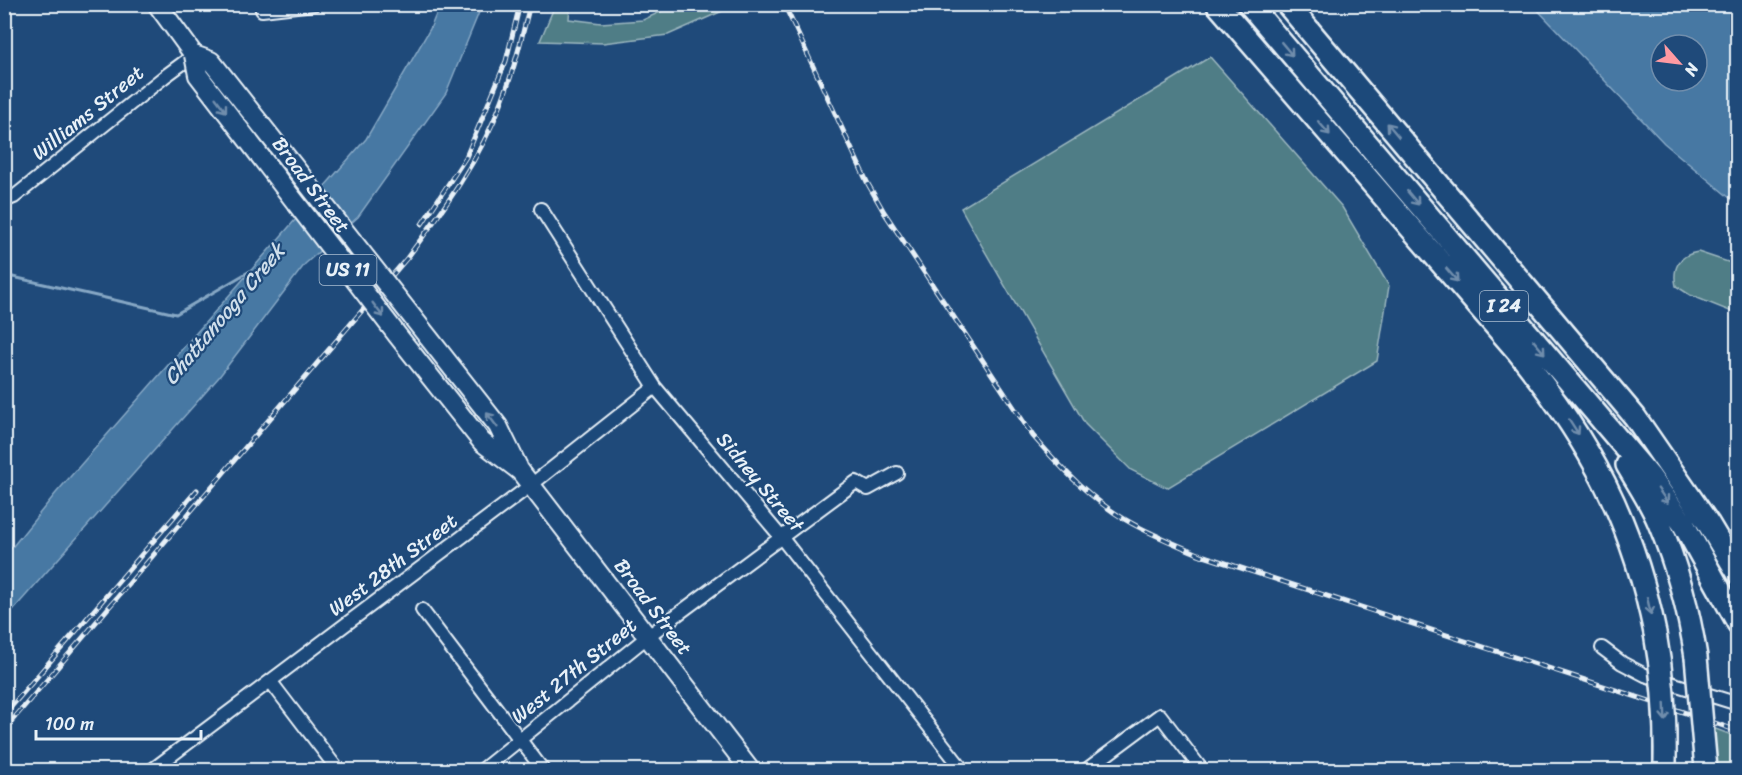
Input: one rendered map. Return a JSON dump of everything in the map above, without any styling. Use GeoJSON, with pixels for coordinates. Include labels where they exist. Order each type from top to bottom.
{"type":"FeatureCollection","features":[{"type":"Feature","properties":{"kind":"highway"},"geometry":{"type":"LineString","coordinates":[[1217,4],[1511,344],[1557,402],[1589,452],[1619,511],[1644,583],[1662,671],[1664,767]]}},
{"type":"Feature","properties":{"kind":"highway","name":"I 24"},"geometry":{"type":"LineString","coordinates":[[1249,4],[1650,477],[1684,525],[1737,623]]}},
{"type":"Feature","properties":{"kind":"highway","name":"I 24"},"geometry":{"type":"LineString","coordinates":[[1287,4],[1635,417],[1708,523],[1737,573]]}},
{"type":"Feature","properties":{"kind":"highway"},"geometry":{"type":"LineString","coordinates":[[1635,417],[1701,491],[1737,550]]}},
{"type":"Feature","properties":{"kind":"highway"},"geometry":{"type":"LineString","coordinates":[[1599,418],[1658,521],[1677,571],[1690,618],[1696,657],[1706,770]]}},
{"type":"Feature","properties":{"kind":"main road","name":"Broad Street"},"geometry":{"type":"LineString","coordinates":[[157,4],[194,55],[211,61],[498,426],[526,478],[750,771]]}},
{"type":"Feature","properties":{"kind":"street"},"geometry":{"type":"LineString","coordinates":[[261,7],[314,4]]}},
{"type":"Feature","properties":{"kind":"street","name":"Williams Street"},"geometry":{"type":"LineString","coordinates":[[4,201],[14,197],[194,55]]}},
{"type":"Feature","properties":{"kind":"street","name":"Sidney Street"},"geometry":{"type":"LineString","coordinates":[[541,209],[655,387],[781,537],[963,771]]}},
{"type":"Feature","properties":{"kind":"street","name":"West 28th Street"},"geometry":{"type":"LineString","coordinates":[[152,771],[271,682],[526,478],[655,387]]}},
{"type":"Feature","properties":{"kind":"street","name":"West 27th Street"},"geometry":{"type":"LineString","coordinates":[[482,771],[647,637],[856,482],[868,489],[897,473]]}},
{"type":"Feature","properties":{"kind":"street"},"geometry":{"type":"LineString","coordinates":[[422,609],[543,771]]}},
{"type":"Feature","properties":{"kind":"street"},"geometry":{"type":"LineString","coordinates":[[1602,648],[1622,663],[1645,675],[1737,704]]}},
{"type":"Feature","properties":{"kind":"street"},"geometry":{"type":"LineString","coordinates":[[271,682],[338,771]]}},
{"type":"Feature","properties":{"kind":"street"},"geometry":{"type":"LineString","coordinates":[[1086,771],[1160,715],[1202,771]]}},
{"type":"Feature","properties":{"kind":"green space"},"geometry":{"type":"Polygon","coordinates":[[[555,5],[570,5],[569,19],[601,23],[643,20],[675,5],[736,5],[668,35],[603,43],[540,41],[555,5]]]}},
{"type":"Feature","properties":{"kind":"green space"},"geometry":{"type":"Polygon","coordinates":[[[1210,57],[1342,207],[1389,286],[1377,361],[1167,488],[1131,470],[1085,424],[961,208],[1210,57]]]}},
{"type":"Feature","properties":{"kind":"green space"},"geometry":{"type":"Polygon","coordinates":[[[1698,252],[1737,265],[1737,314],[1690,295],[1676,286],[1675,274],[1678,263],[1686,256],[1698,252]]]}},
{"type":"Feature","properties":{"kind":"green space"},"geometry":{"type":"Polygon","coordinates":[[[1713,728],[1737,737],[1737,770],[1713,770],[1713,728]]]}},
{"type":"Feature","properties":{"kind":"water","name":"Chattanooga Creek"},"geometry":{"type":"Polygon","coordinates":[[[440,5],[482,5],[446,93],[358,217],[305,264],[219,377],[5,619],[5,556],[56,493],[366,139],[430,29],[440,5]]]}},
{"type":"Feature","properties":{"kind":"water"},"geometry":{"type":"Polygon","coordinates":[[[1533,5],[1737,5],[1737,204],[1664,143],[1533,5]]]}},
{"type":"Feature","properties":{"kind":"waterway","name":"Chattanooga Creek"},"geometry":{"type":"LineString","coordinates":[[4,275],[176,314],[250,271],[253,273]]}},
{"type":"Feature","properties":{"kind":"railway"},"geometry":{"type":"LineString","coordinates":[[422,224],[466,157],[506,61],[520,4]]}},
{"type":"Feature","properties":{"kind":"railway"},"geometry":{"type":"LineString","coordinates":[[4,730],[407,258],[434,221],[472,163],[493,122],[510,77],[530,4]]}},
{"type":"Feature","properties":{"kind":"railway"},"geometry":{"type":"LineString","coordinates":[[784,4],[868,184],[884,212],[1033,436],[1067,473],[1105,506],[1141,528],[1201,555],[1738,731]]}},
{"type":"Feature","properties":{"kind":"railway"},"geometry":{"type":"LineString","coordinates":[[4,715],[197,490]]}}]}
